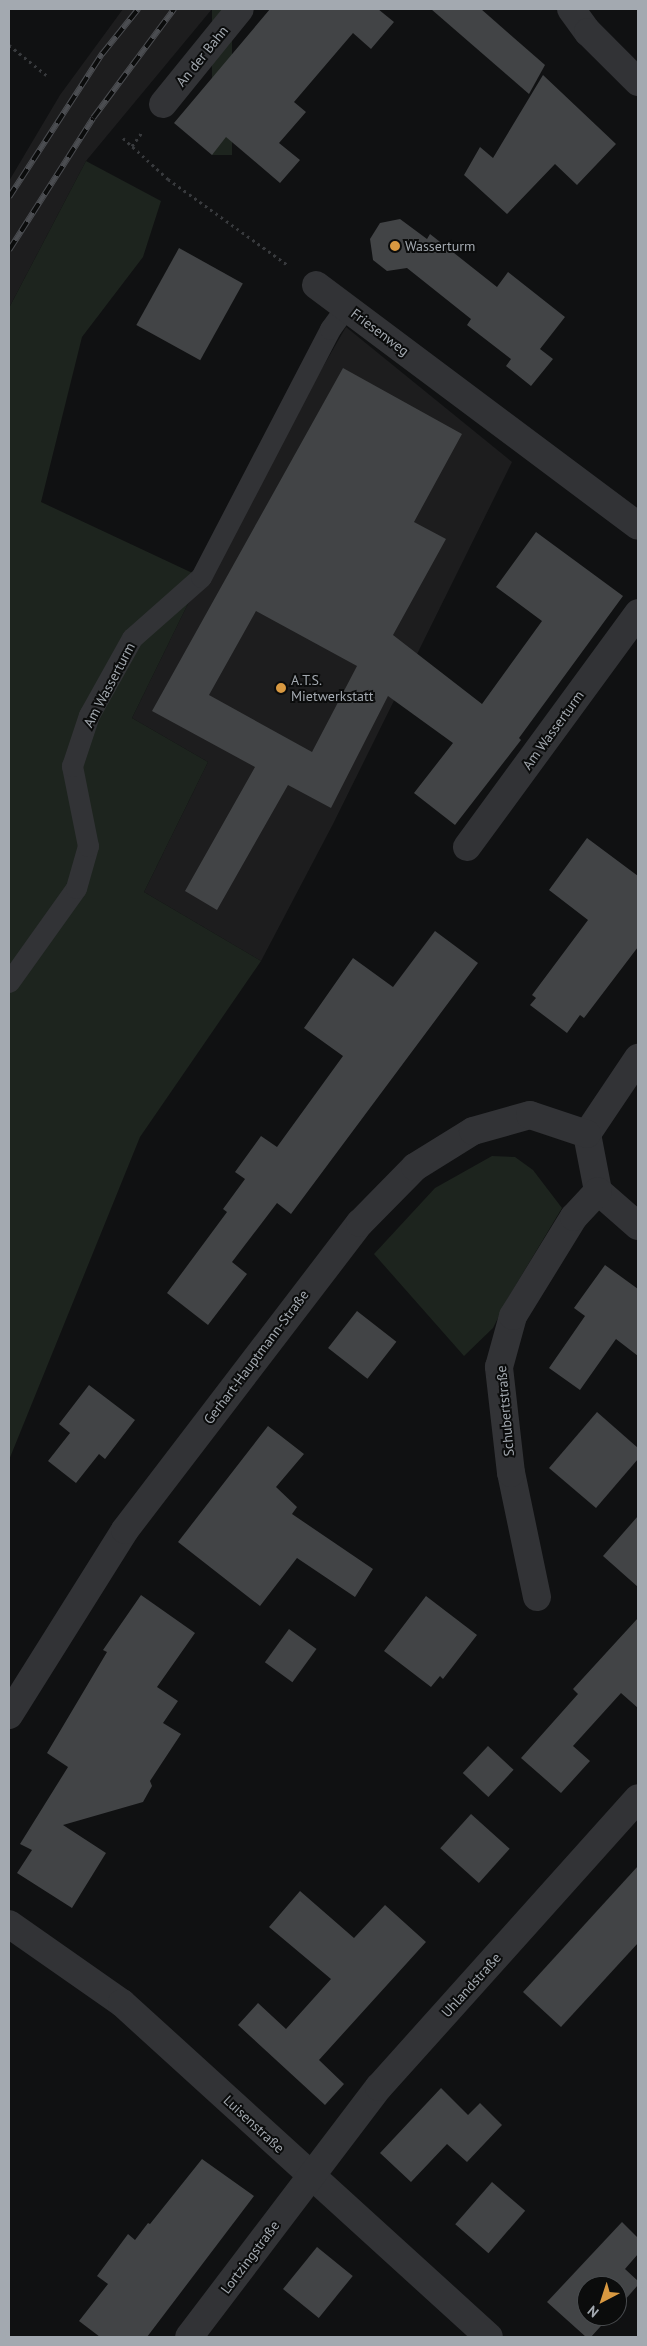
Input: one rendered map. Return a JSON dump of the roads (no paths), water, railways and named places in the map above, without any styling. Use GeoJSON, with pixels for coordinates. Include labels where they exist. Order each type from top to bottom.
{"type":"FeatureCollection","features":[{"type":"Feature","properties":{"kind":"street","name":"An der Bahn"},"geometry":{"type":"LineString","coordinates":[[163,104],[240,9]]}},
{"type":"Feature","properties":{"kind":"street"},"geometry":{"type":"LineString","coordinates":[[571,9],[588,32],[638,82]]}},
{"type":"Feature","properties":{"kind":"street","name":"Friesenweg"},"geometry":{"type":"LineString","coordinates":[[316,286],[638,526]]}},
{"type":"Feature","properties":{"kind":"street","name":"Am Wasserturm"},"geometry":{"type":"LineString","coordinates":[[467,847],[638,613]]}},
{"type":"Feature","properties":{"kind":"street"},"geometry":{"type":"LineString","coordinates":[[638,1058],[587,1134],[598,1190],[638,1226]]}},
{"type":"Feature","properties":{"kind":"street","name":"Gerhart-Hauptmann-Straße"},"geometry":{"type":"LineString","coordinates":[[9,1715],[125,1530],[360,1222],[415,1167],[473,1131],[530,1115],[587,1134]]}},
{"type":"Feature","properties":{"kind":"street","name":"Schubertstraße"},"geometry":{"type":"LineString","coordinates":[[537,1597],[511,1473],[499,1366],[513,1316],[574,1217],[598,1190]]}},
{"type":"Feature","properties":{"kind":"street","name":"Uhlandstraße"},"geometry":{"type":"LineString","coordinates":[[311,2177],[380,2088],[638,1798]]}},
{"type":"Feature","properties":{"kind":"street","name":"Luisenstraße"},"geometry":{"type":"LineString","coordinates":[[9,1924],[122,2003],[481,2334]]}},
{"type":"Feature","properties":{"kind":"street","name":"Lortzingstraße"},"geometry":{"type":"LineString","coordinates":[[189,2337],[311,2177]]}},
{"type":"Feature","properties":{"kind":"lane","name":"Am Wasserturm"},"geometry":{"type":"LineString","coordinates":[[9,982],[76,888],[88,846],[72,766],[89,715],[132,638],[201,577],[330,330],[346,307]]}},
{"type":"Feature","properties":{"kind":"railway"},"geometry":{"type":"LineString","coordinates":[[9,197],[102,54],[138,9]]}},
{"type":"Feature","properties":{"kind":"railway"},"geometry":{"type":"LineString","coordinates":[[9,250],[93,118],[174,9]]}},
{"type":"Feature","properties":{"kind":"place","name":"Wasserturm"},"geometry":{"type":"Point","coordinates":[395,246]}},
{"type":"Feature","properties":{"kind":"place","name":"A.T.S. Mietwerkstatt"},"geometry":{"type":"Point","coordinates":[281,688]}}]}
